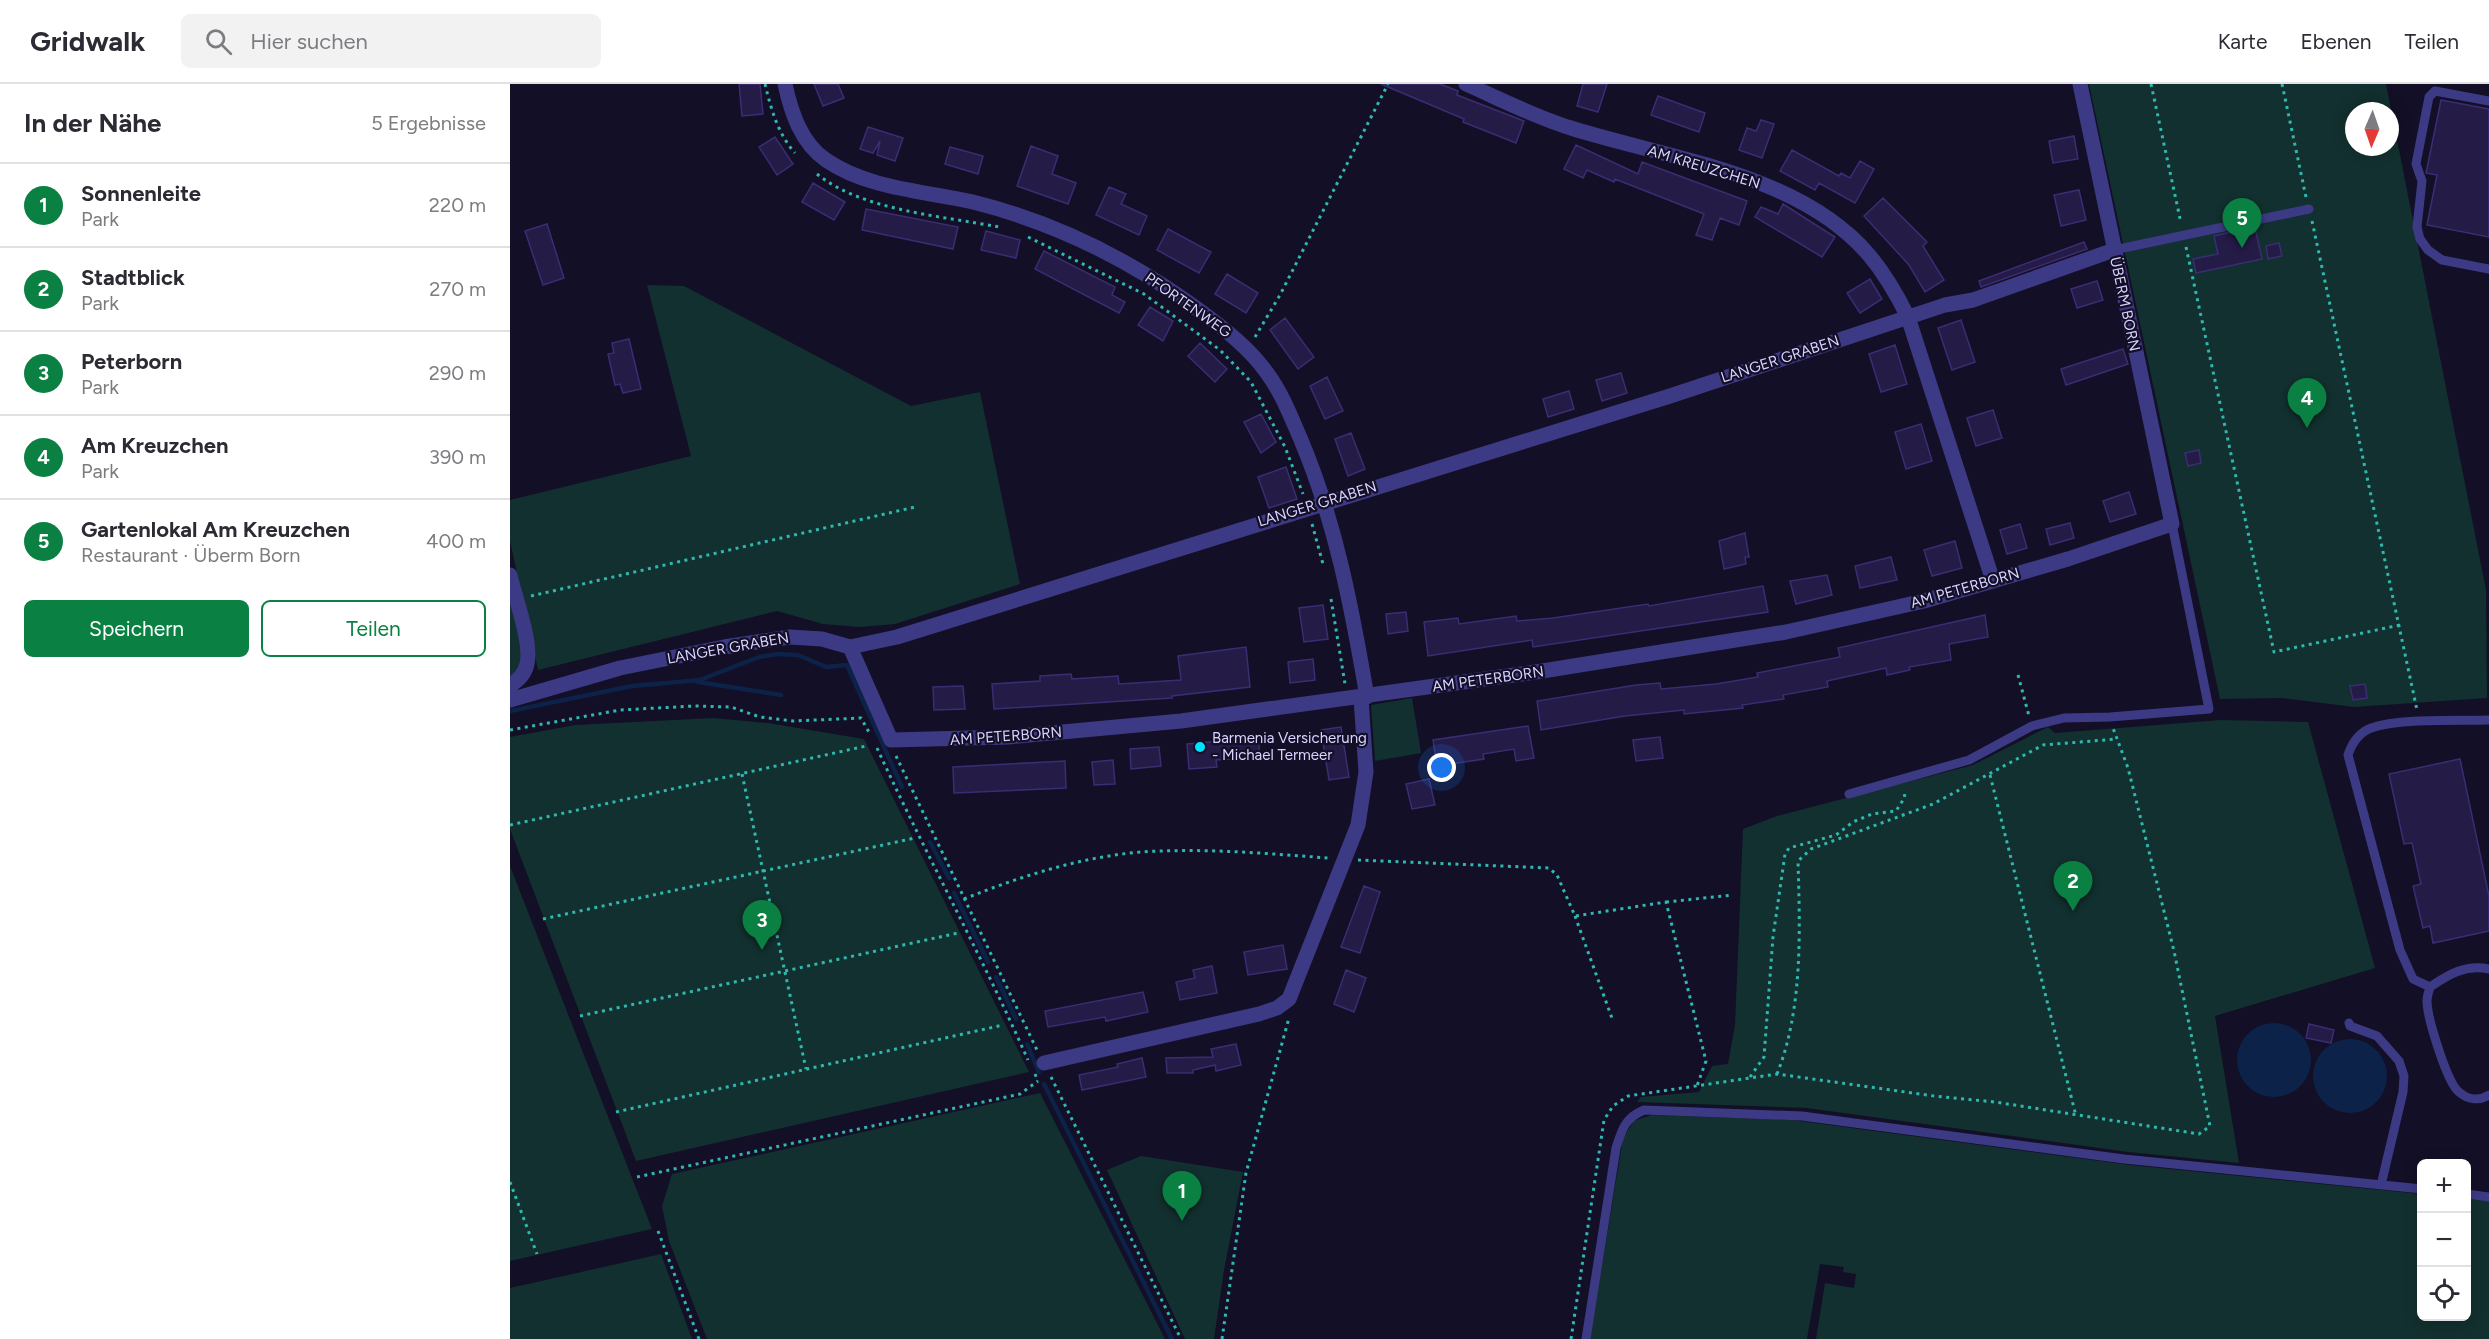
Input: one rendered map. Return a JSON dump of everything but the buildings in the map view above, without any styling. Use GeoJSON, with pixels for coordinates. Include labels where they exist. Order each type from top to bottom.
{"type":"FeatureCollection","features":[{"type":"Feature","properties":{"kind":"street","name":"PFORTENWEG"},"geometry":{"type":"LineString","coordinates":[[785,84],[796,123],[824,159],[849,174],[974,202],[1068,233],[1166,285],[1247,348],[1268,374],[1288,410],[1324,502],[1351,603],[1366,772],[1358,825],[1289,999]]}},
{"type":"Feature","properties":{"kind":"street","name":"AM KREUZCHEN"},"geometry":{"type":"LineString","coordinates":[[1466,84],[1569,128],[1745,177],[1796,200],[1836,224],[1870,256],[1892,286],[1908,317],[1993,581]]}},
{"type":"Feature","properties":{"kind":"street","name":"ÜBERM BORN"},"geometry":{"type":"LineString","coordinates":[[2080,84],[2172,524]]}},
{"type":"Feature","properties":{"kind":"street","name":"LANGER GRABEN"},"geometry":{"type":"LineString","coordinates":[[510,700],[620,668],[757,642],[801,637],[822,639],[850,647],[897,637],[1307,507],[1670,396],[1945,305],[1973,300],[2114,250]]}},
{"type":"Feature","properties":{"kind":"street","name":"AM PETERBORN"},"geometry":{"type":"LineString","coordinates":[[891,740],[930,741],[1019,736],[1180,722],[1358,698],[1786,632],[1923,601],[2068,559],[2172,524]]}},
{"type":"Feature","properties":{"kind":"street"},"geometry":{"type":"LineString","coordinates":[[510,575],[527,647],[528,664],[521,678],[510,686]]}},
{"type":"Feature","properties":{"kind":"street"},"geometry":{"type":"LineString","coordinates":[[850,647],[891,740]]}},
{"type":"Feature","properties":{"kind":"street"},"geometry":{"type":"LineString","coordinates":[[1038,1067],[1259,1014],[1277,1008],[1289,999]]}},
{"type":"Feature","properties":{"kind":"lane"},"geometry":{"type":"LineString","coordinates":[[2489,101],[2435,91],[2429,97],[2416,164],[2422,181],[2417,227],[2420,239],[2428,250],[2442,260],[2489,269]]}},
{"type":"Feature","properties":{"kind":"lane"},"geometry":{"type":"LineString","coordinates":[[2114,250],[2309,209]]}},
{"type":"Feature","properties":{"kind":"lane"},"geometry":{"type":"LineString","coordinates":[[1849,794],[1969,760],[2032,726],[2064,718],[2209,710],[2172,524]]}},
{"type":"Feature","properties":{"kind":"lane"},"geometry":{"type":"LineString","coordinates":[[2430,987],[2413,979],[2403,960],[2348,755],[2353,740],[2371,728],[2404,723],[2489,720]]}},
{"type":"Feature","properties":{"kind":"lane"},"geometry":{"type":"LineString","coordinates":[[2489,969],[2473,965],[2446,976],[2430,987],[2427,1001],[2446,1068],[2457,1091],[2470,1099],[2483,1099],[2489,1095]]}},
{"type":"Feature","properties":{"kind":"lane"},"geometry":{"type":"LineString","coordinates":[[2349,1023],[2350,1026],[2377,1036],[2399,1061],[2404,1076],[2403,1092],[2381,1185]]}},
{"type":"Feature","properties":{"kind":"lane"},"geometry":{"type":"LineString","coordinates":[[1586,1339],[1616,1148],[1623,1126],[1632,1115],[1644,1110],[1802,1116],[2124,1159],[2417,1189]]}},
{"type":"Feature","properties":{"kind":"lane"},"geometry":{"type":"LineString","coordinates":[[2471,1195],[2489,1197]]}},
{"type":"Feature","properties":{"kind":"path"},"geometry":{"type":"LineString","coordinates":[[765,84],[781,133],[799,157]]}},
{"type":"Feature","properties":{"kind":"path"},"geometry":{"type":"LineString","coordinates":[[1247,348],[1280,295],[1388,84]]}},
{"type":"Feature","properties":{"kind":"path"},"geometry":{"type":"LineString","coordinates":[[2151,84],[2274,652],[2400,625]]}},
{"type":"Feature","properties":{"kind":"path"},"geometry":{"type":"LineString","coordinates":[[2282,84],[2417,710]]}},
{"type":"Feature","properties":{"kind":"path"},"geometry":{"type":"LineString","coordinates":[[814,172],[833,186],[870,200],[1009,229]]}},
{"type":"Feature","properties":{"kind":"path"},"geometry":{"type":"LineString","coordinates":[[1026,236],[1144,294],[1220,350],[1251,382],[1273,423],[1307,507],[1325,572]]}},
{"type":"Feature","properties":{"kind":"path"},"geometry":{"type":"LineString","coordinates":[[516,599],[915,507]]}},
{"type":"Feature","properties":{"kind":"path"},"geometry":{"type":"LineString","coordinates":[[1330,593],[1358,698]]}},
{"type":"Feature","properties":{"kind":"path"},"geometry":{"type":"LineString","coordinates":[[2018,675],[2032,726]]}},
{"type":"Feature","properties":{"kind":"path"},"geometry":{"type":"LineString","coordinates":[[510,730],[620,710],[695,706],[731,707],[760,717],[793,721],[861,718],[1038,1067],[1181,1339]]}},
{"type":"Feature","properties":{"kind":"path"},"geometry":{"type":"LineString","coordinates":[[1571,1339],[1604,1120],[1613,1106],[1628,1096],[1777,1074],[1934,1096],[1995,1102],[2199,1134],[2210,1126],[2174,951],[2128,768],[2110,717]]}},
{"type":"Feature","properties":{"kind":"path"},"geometry":{"type":"LineString","coordinates":[[1777,1074],[1789,1045],[1796,981],[1798,861],[1811,849],[1933,804],[2043,745],[2117,739]]}},
{"type":"Feature","properties":{"kind":"path"},"geometry":{"type":"LineString","coordinates":[[891,740],[902,772],[964,899],[1038,1067],[1038,1081]]}},
{"type":"Feature","properties":{"kind":"path"},"geometry":{"type":"LineString","coordinates":[[510,825],[866,746]]}},
{"type":"Feature","properties":{"kind":"path"},"geometry":{"type":"LineString","coordinates":[[742,774],[806,1069]]}},
{"type":"Feature","properties":{"kind":"path"},"geometry":{"type":"LineString","coordinates":[[1990,775],[2076,1116]]}},
{"type":"Feature","properties":{"kind":"path"},"geometry":{"type":"LineString","coordinates":[[1749,1078],[1764,1057],[1770,968],[1785,854],[1789,848],[1799,844],[1836,835],[1853,822],[1872,814],[1896,811],[1905,797],[1901,780]]}},
{"type":"Feature","properties":{"kind":"path"},"geometry":{"type":"LineString","coordinates":[[543,919],[915,838]]}},
{"type":"Feature","properties":{"kind":"path"},"geometry":{"type":"LineString","coordinates":[[964,899],[1054,869],[1113,856],[1163,850],[1549,868],[1557,875],[1575,916],[1613,1021]]}},
{"type":"Feature","properties":{"kind":"path"},"geometry":{"type":"LineString","coordinates":[[1575,916],[1666,902],[1733,895]]}},
{"type":"Feature","properties":{"kind":"path"},"geometry":{"type":"LineString","coordinates":[[1666,902],[1706,1061],[1697,1086]]}},
{"type":"Feature","properties":{"kind":"path"},"geometry":{"type":"LineString","coordinates":[[580,1016],[958,933]]}},
{"type":"Feature","properties":{"kind":"path"},"geometry":{"type":"LineString","coordinates":[[1222,1339],[1246,1173],[1293,1005],[1289,999]]}},
{"type":"Feature","properties":{"kind":"path"},"geometry":{"type":"LineString","coordinates":[[616,1113],[1003,1025]]}},
{"type":"Feature","properties":{"kind":"path"},"geometry":{"type":"LineString","coordinates":[[1038,1067],[1038,1081]]}},
{"type":"Feature","properties":{"kind":"path"},"geometry":{"type":"LineString","coordinates":[[637,1177],[1020,1094],[1038,1081]]}},
{"type":"Feature","properties":{"kind":"path"},"geometry":{"type":"LineString","coordinates":[[510,1182],[537,1254]]}},
{"type":"Feature","properties":{"kind":"path"},"geometry":{"type":"LineString","coordinates":[[658,1231],[699,1339]]}},
{"type":"Feature","properties":{"kind":"green space"},"geometry":{"type":"Polygon","coordinates":[[[2089,84],[2386,84],[2390,102],[2345,102],[2345,156],[2399,156],[2399,150],[2486,590],[2487,698],[2354,707],[2281,698],[2220,699],[2089,84]]]}},
{"type":"Feature","properties":{"kind":"green space"},"geometry":{"type":"Polygon","coordinates":[[[647,285],[684,286],[911,406],[980,392],[1020,584],[895,624],[859,627],[823,624],[777,611],[538,670],[510,541],[510,500],[691,456],[647,285]]]}},
{"type":"Feature","properties":{"kind":"green space"},"geometry":{"type":"Polygon","coordinates":[[[510,603],[521,653],[517,671],[510,677],[510,603]]]}},
{"type":"Feature","properties":{"kind":"green space"},"geometry":{"type":"Polygon","coordinates":[[[1412,698],[1421,753],[1375,761],[1371,705],[1412,698]]]}},
{"type":"Feature","properties":{"kind":"green space"},"geometry":{"type":"Polygon","coordinates":[[[713,718],[768,723],[864,739],[1029,1072],[636,1161],[510,829],[510,737],[575,725],[713,718]]]}},
{"type":"Feature","properties":{"kind":"green space"},"geometry":{"type":"Polygon","coordinates":[[[2221,720],[2308,722],[2375,968],[2215,1016],[2239,1163],[2128,1152],[1807,1108],[1637,1102],[1641,1097],[1699,1092],[1712,1066],[1728,1064],[1735,1025],[1743,829],[1777,816],[1973,765],[2048,727],[2055,733],[2221,720]]]}},
{"type":"Feature","properties":{"kind":"green space"},"geometry":{"type":"Polygon","coordinates":[[[510,866],[652,1229],[510,1261],[510,866]]]}},
{"type":"Feature","properties":{"kind":"green space"},"geometry":{"type":"Polygon","coordinates":[[[1040,1093],[1165,1339],[707,1339],[669,1241],[662,1206],[672,1174],[1040,1093]]]}},
{"type":"Feature","properties":{"kind":"green space"},"geometry":{"type":"Polygon","coordinates":[[[1651,1115],[1792,1120],[2130,1165],[2417,1194],[2417,1321],[2471,1321],[2471,1199],[2489,1201],[2489,1339],[1816,1339],[1825,1283],[1854,1288],[1856,1274],[1843,1272],[1844,1267],[1820,1264],[1807,1339],[1590,1339],[1623,1138],[1634,1121],[1651,1115]]]}},
{"type":"Feature","properties":{"kind":"green space"},"geometry":{"type":"Polygon","coordinates":[[[1141,1156],[1243,1172],[1224,1270],[1214,1339],[1185,1339],[1107,1170],[1141,1156]]]}},
{"type":"Feature","properties":{"kind":"green space"},"geometry":{"type":"Polygon","coordinates":[[[661,1254],[692,1339],[510,1339],[510,1288],[661,1254]]]}},
{"type":"Feature","properties":{"kind":"water"},"geometry":{"type":"Polygon","coordinates":[[[2274,1023],[2288,1026],[2300,1034],[2308,1046],[2311,1060],[2308,1074],[2300,1086],[2288,1094],[2274,1097],[2260,1094],[2248,1086],[2240,1074],[2237,1060],[2240,1046],[2248,1034],[2260,1026],[2274,1023]]]}},
{"type":"Feature","properties":{"kind":"water"},"geometry":{"type":"Polygon","coordinates":[[[2350,1039],[2364,1042],[2376,1050],[2384,1062],[2387,1076],[2384,1090],[2376,1102],[2364,1110],[2350,1113],[2336,1110],[2324,1102],[2316,1090],[2313,1076],[2316,1062],[2324,1050],[2336,1042],[2350,1039]]]}},
{"type":"Feature","properties":{"kind":"waterway"},"geometry":{"type":"LineString","coordinates":[[510,711],[632,686],[700,680],[759,657],[778,654],[798,655],[826,667],[847,665],[902,787]]}},
{"type":"Feature","properties":{"kind":"waterway"},"geometry":{"type":"LineString","coordinates":[[698,682],[781,695]]}},
{"type":"Feature","properties":{"kind":"waterway"},"geometry":{"type":"LineString","coordinates":[[930,842],[949,878]]}},
{"type":"Feature","properties":{"kind":"waterway"},"geometry":{"type":"LineString","coordinates":[[954,893],[988,962]]}},
{"type":"Feature","properties":{"kind":"waterway"},"geometry":{"type":"LineString","coordinates":[[996,977],[1016,1019]]}},
{"type":"Feature","properties":{"kind":"waterway"},"geometry":{"type":"LineString","coordinates":[[1027,1044],[1039,1072]]}},
{"type":"Feature","properties":{"kind":"waterway"},"geometry":{"type":"LineString","coordinates":[[1044,1084],[1172,1339]]}},
{"type":"Feature","properties":{"kind":"place","name":"Gartenlokal Am Kreuzchen"},"geometry":{"type":"Point","coordinates":[2242,248]}},
{"type":"Feature","properties":{"kind":"place","name":"Am Kreuzchen"},"geometry":{"type":"Point","coordinates":[2307,428]}},
{"type":"Feature","properties":{"kind":"place","name":"Barmenia Versicherung - Michael Termeer"},"geometry":{"type":"Point","coordinates":[1200,747]}},
{"type":"Feature","properties":{"kind":"place","name":"Stadtblick"},"geometry":{"type":"Point","coordinates":[2073,911]}},
{"type":"Feature","properties":{"kind":"place","name":"Peterborn"},"geometry":{"type":"Point","coordinates":[762,950]}},
{"type":"Feature","properties":{"kind":"place","name":"Sonnenleite"},"geometry":{"type":"Point","coordinates":[1182,1221]}}]}
